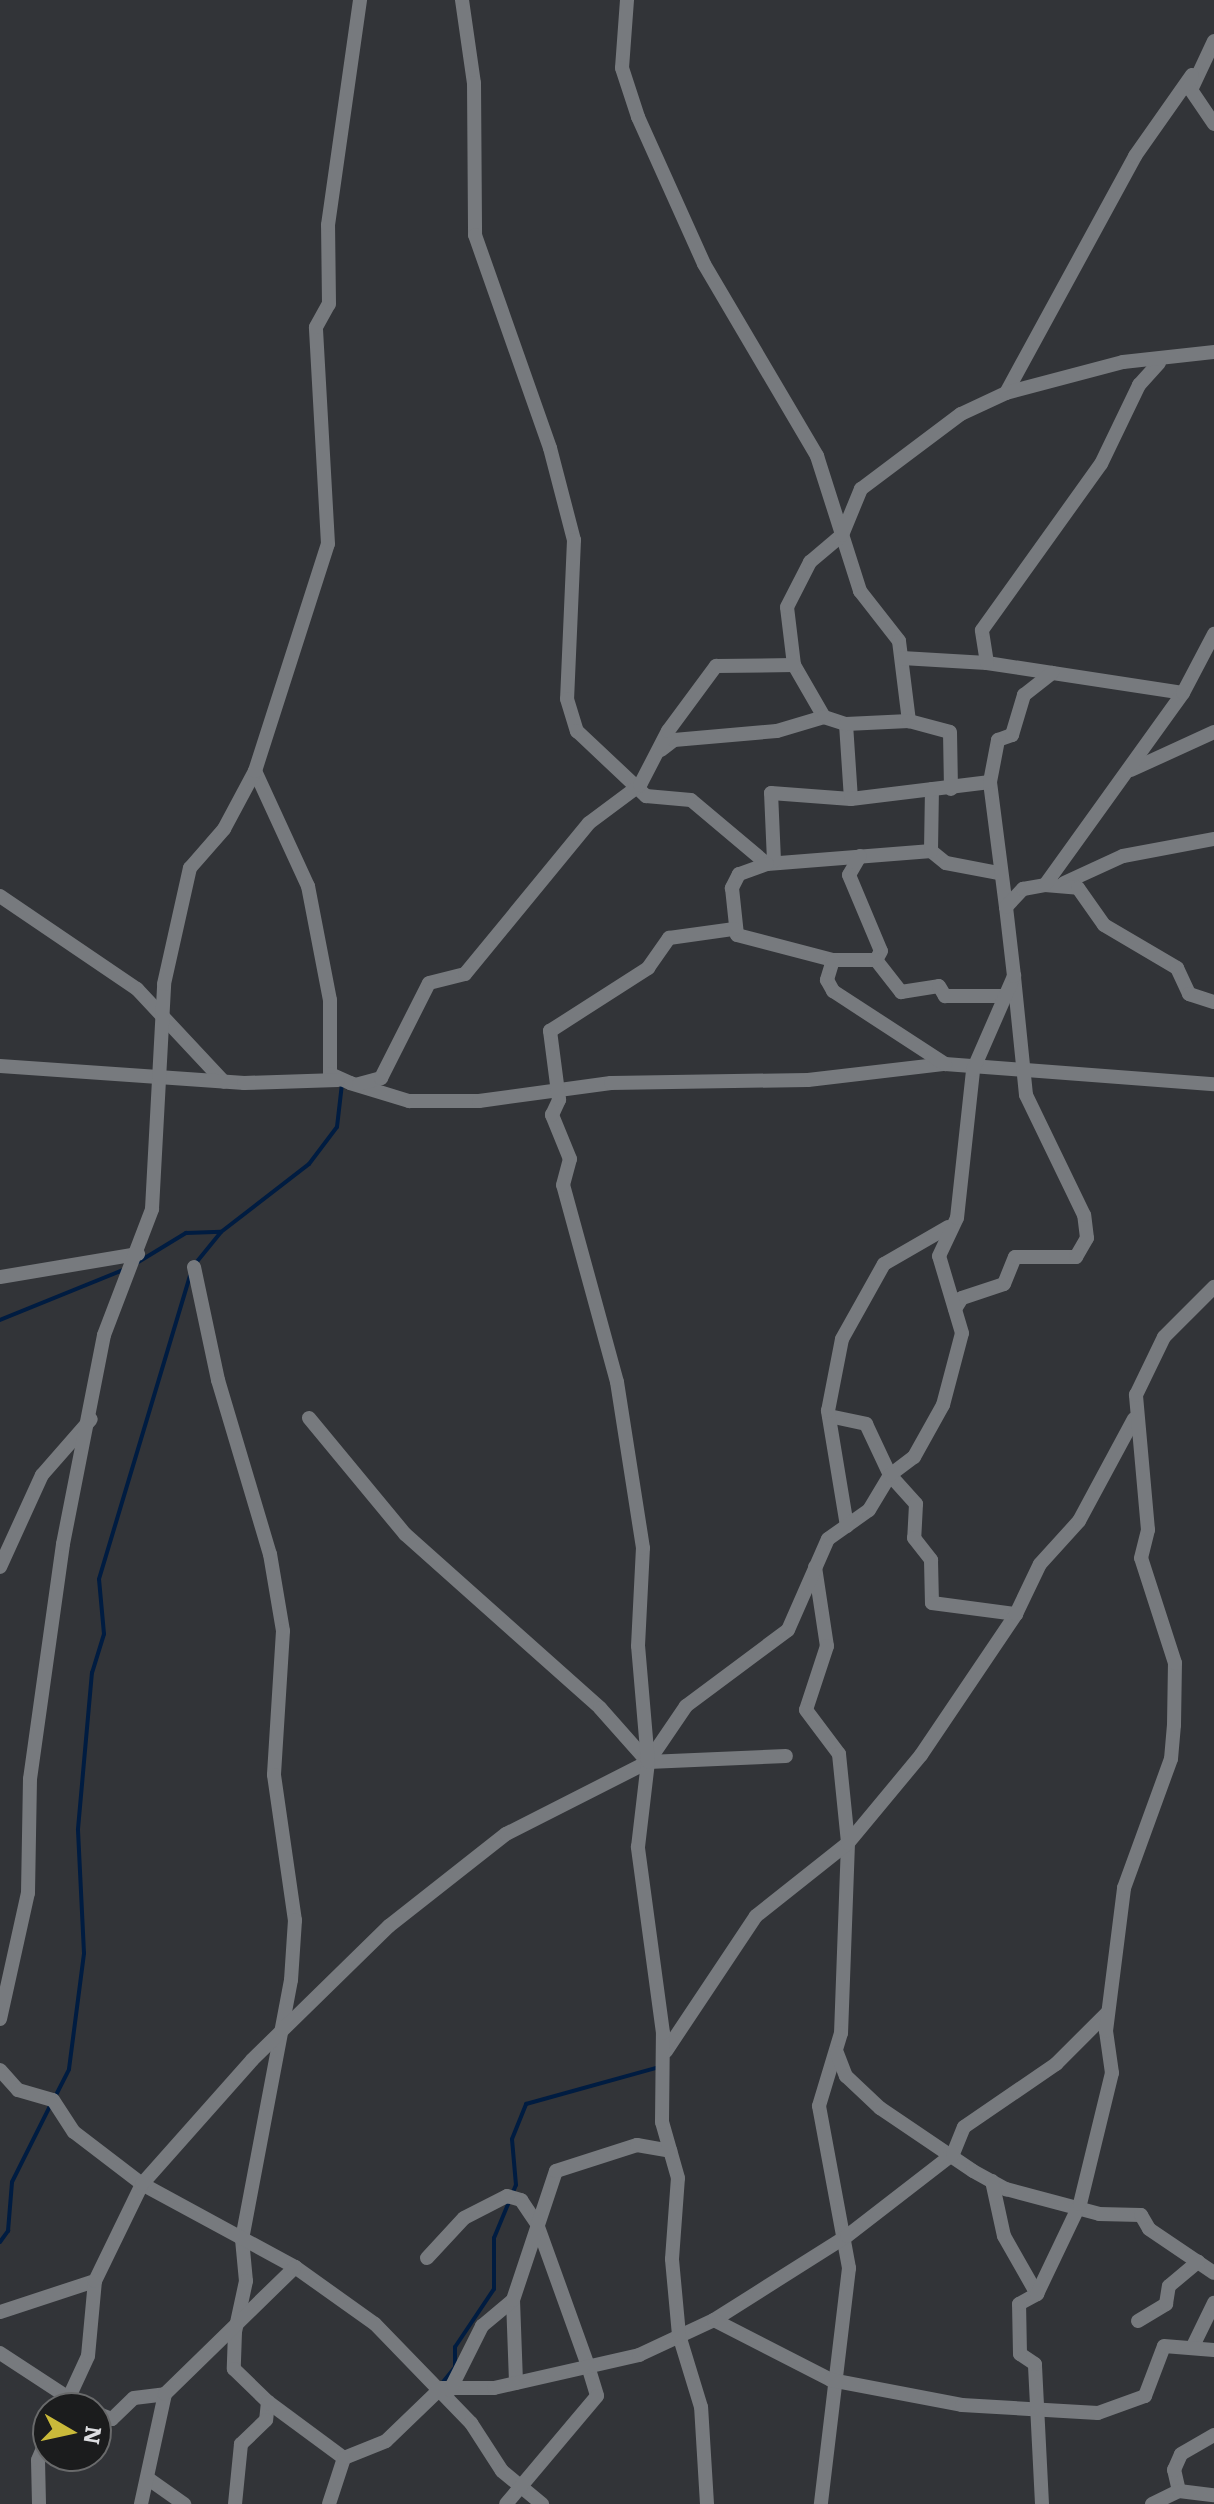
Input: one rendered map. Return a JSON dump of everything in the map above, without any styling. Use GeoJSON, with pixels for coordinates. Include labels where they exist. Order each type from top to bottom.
{"type":"FeatureCollection","features":[{"type":"Feature","properties":{"kind":"street"},"geometry":{"type":"LineString","coordinates":[[0,2019],[28,1893],[30,1779],[63,1544],[91,1419],[104,1335],[138,1254],[160,1147],[163,1011],[190,868],[224,829],[255,771],[328,544],[316,327],[329,304],[328,225],[360,0]]}},
{"type":"Feature","properties":{"kind":"street"},"geometry":{"type":"LineString","coordinates":[[462,0],[474,83],[475,235],[574,540],[571,719],[640,785],[646,796],[691,800],[770,862]]}},
{"type":"Feature","properties":{"kind":"street"},"geometry":{"type":"LineString","coordinates":[[627,0],[622,68],[638,117],[704,264],[814,449],[860,591],[899,641],[909,721]]}},
{"type":"Feature","properties":{"kind":"street"},"geometry":{"type":"LineString","coordinates":[[1006,393],[1135,156],[1214,41]]}},
{"type":"Feature","properties":{"kind":"street"},"geometry":{"type":"LineString","coordinates":[[1192,75],[1193,101],[1214,124]]}},
{"type":"Feature","properties":{"kind":"street"},"geometry":{"type":"LineString","coordinates":[[824,717],[794,665],[789,597],[816,556],[842,535],[861,489],[961,414],[1006,393],[1123,362],[1159,363],[1214,352]]}},
{"type":"Feature","properties":{"kind":"street"},"geometry":{"type":"LineString","coordinates":[[987,663],[982,630],[1101,464],[1139,385],[1159,363]]}},
{"type":"Feature","properties":{"kind":"street"},"geometry":{"type":"LineString","coordinates":[[1045,885],[1183,693],[1214,634]]}},
{"type":"Feature","properties":{"kind":"street"},"geometry":{"type":"LineString","coordinates":[[902,658],[987,663],[1183,693]]}},
{"type":"Feature","properties":{"kind":"street"},"geometry":{"type":"LineString","coordinates":[[0,1066],[224,1082],[349,1082],[381,1078],[429,983],[465,974],[589,823],[640,785],[653,757],[716,666],[794,665]]}},
{"type":"Feature","properties":{"kind":"street"},"geometry":{"type":"LineString","coordinates":[[955,1309],[962,1298],[1004,1284],[1015,1257],[1076,1257],[1087,1238],[1084,1215],[1031,1113],[1022,1071],[1014,976],[990,782],[999,737],[1012,735],[1024,695],[1052,673]]}},
{"type":"Feature","properties":{"kind":"street"},"geometry":{"type":"LineString","coordinates":[[653,757],[674,740],[777,731],[824,717],[846,724],[909,721],[950,732],[951,789]]}},
{"type":"Feature","properties":{"kind":"street"},"geometry":{"type":"LineString","coordinates":[[846,724],[851,799]]}},
{"type":"Feature","properties":{"kind":"street"},"geometry":{"type":"LineString","coordinates":[[1129,770],[1214,732]]}},
{"type":"Feature","properties":{"kind":"street"},"geometry":{"type":"LineString","coordinates":[[255,771],[308,886],[330,1000],[330,1074],[349,1082],[409,1101],[557,1093],[611,1083],[808,1080],[945,1064],[973,1070],[1214,1084]]}},
{"type":"Feature","properties":{"kind":"street"},"geometry":{"type":"LineString","coordinates":[[770,862],[771,793],[851,799],[990,782]]}},
{"type":"Feature","properties":{"kind":"street"},"geometry":{"type":"LineString","coordinates":[[931,851],[932,789]]}},
{"type":"Feature","properties":{"kind":"street"},"geometry":{"type":"LineString","coordinates":[[1006,907],[1023,889],[1064,883],[1123,856],[1214,839]]}},
{"type":"Feature","properties":{"kind":"street"},"geometry":{"type":"LineString","coordinates":[[734,929],[737,877],[770,862],[931,851],[946,863],[999,873]]}},
{"type":"Feature","properties":{"kind":"street"},"geometry":{"type":"LineString","coordinates":[[860,856],[849,875],[881,951],[876,960]]}},
{"type":"Feature","properties":{"kind":"street"},"geometry":{"type":"LineString","coordinates":[[1064,883],[1081,891],[1107,927],[1177,968],[1189,994],[1214,1002]]}},
{"type":"Feature","properties":{"kind":"street"},"geometry":{"type":"LineString","coordinates":[[0,896],[163,1011],[224,1082]]}},
{"type":"Feature","properties":{"kind":"street"},"geometry":{"type":"LineString","coordinates":[[707,2504],[701,2407],[680,2340],[672,2259],[678,2178],[662,2122],[664,2055],[638,1847],[648,1762],[638,1505],[617,1382],[562,1181],[570,1159],[565,1133],[553,1118],[557,1093],[553,1025],[648,968],[669,938],[734,929],[755,942],[833,960],[876,960]]}},
{"type":"Feature","properties":{"kind":"street"},"geometry":{"type":"LineString","coordinates":[[833,960],[827,980],[833,991],[945,1064]]}},
{"type":"Feature","properties":{"kind":"street"},"geometry":{"type":"LineString","coordinates":[[876,960],[901,992],[939,986],[945,996],[1003,996]]}},
{"type":"Feature","properties":{"kind":"street"},"geometry":{"type":"LineString","coordinates":[[847,1526],[829,1416],[842,1339],[874,1277],[889,1259],[948,1227],[957,1218],[973,1070],[1014,976]]}},
{"type":"Feature","properties":{"kind":"street"},"geometry":{"type":"LineString","coordinates":[[648,1762],[686,1706],[788,1630],[828,1539],[884,1495],[890,1475],[912,1460],[943,1405],[962,1333],[940,1269],[948,1227]]}},
{"type":"Feature","properties":{"kind":"street"},"geometry":{"type":"LineString","coordinates":[[0,1277],[138,1254]]}},
{"type":"Feature","properties":{"kind":"street"},"geometry":{"type":"LineString","coordinates":[[194,1267],[218,1380],[270,1554],[283,1631],[274,1775],[295,1920],[283,2026],[242,2239],[246,2281],[235,2332],[234,2369],[268,2402],[344,2458]]}},
{"type":"Feature","properties":{"kind":"street"},"geometry":{"type":"LineString","coordinates":[[1042,2504],[1034,2414],[1035,2364],[1020,2354],[1016,2330],[1019,2304],[1037,2294],[1080,2204],[1112,2073],[1107,2013],[1124,1888],[1171,1759],[1174,1725],[1175,1663],[1141,1558],[1148,1530],[1136,1389],[1164,1337],[1214,1287]]}},
{"type":"Feature","properties":{"kind":"street"},"geometry":{"type":"LineString","coordinates":[[664,2055],[756,1916],[848,1843],[921,1755],[1016,1614],[1040,1564],[1079,1521],[1121,1453],[1137,1413]]}},
{"type":"Feature","properties":{"kind":"street"},"geometry":{"type":"LineString","coordinates":[[829,1416],[866,1424],[890,1475],[916,1504],[914,1538],[931,1560],[932,1603],[1016,1614]]}},
{"type":"Feature","properties":{"kind":"street"},"geometry":{"type":"LineString","coordinates":[[309,1418],[405,1534],[600,1708],[648,1762]]}},
{"type":"Feature","properties":{"kind":"street"},"geometry":{"type":"LineString","coordinates":[[0,1567],[42,1475],[91,1419]]}},
{"type":"Feature","properties":{"kind":"street"},"geometry":{"type":"LineString","coordinates":[[815,1566],[827,1646],[806,1710],[839,1754],[848,1843],[837,2053],[819,2111],[847,2236],[848,2284],[831,2380],[821,2504]]}},
{"type":"Feature","properties":{"kind":"street"},"geometry":{"type":"LineString","coordinates":[[72,2392],[88,2356],[95,2281],[142,2184],[283,2026],[389,1926],[506,1834],[648,1762],[786,1756]]}},
{"type":"Feature","properties":{"kind":"street"},"geometry":{"type":"LineString","coordinates":[[445,2389],[516,2383],[680,2340],[847,2236],[953,2154],[964,2127],[1056,2064],[1107,2013]]}},
{"type":"Feature","properties":{"kind":"street"},"geometry":{"type":"LineString","coordinates":[[837,2053],[846,2076],[880,2108],[992,2181],[1080,2204],[1099,2214],[1141,2215],[1149,2229],[1214,2273]]}},
{"type":"Feature","properties":{"kind":"street"},"geometry":{"type":"LineString","coordinates":[[0,2070],[18,2090],[53,2100],[74,2132],[142,2184],[295,2267],[375,2324],[445,2389],[502,2471],[542,2504]]}},
{"type":"Feature","properties":{"kind":"street"},"geometry":{"type":"LineString","coordinates":[[516,2383],[513,2300],[556,2171],[637,2145],[670,2151]]}},
{"type":"Feature","properties":{"kind":"street"},"geometry":{"type":"LineString","coordinates":[[992,2181],[1004,2236],[1037,2294]]}},
{"type":"Feature","properties":{"kind":"street"},"geometry":{"type":"LineString","coordinates":[[427,2258],[464,2218],[507,2196],[521,2200],[537,2224],[588,2366],[597,2396],[525,2489],[506,2504]]}},
{"type":"Feature","properties":{"kind":"street"},"geometry":{"type":"LineString","coordinates":[[1138,2321],[1166,2304],[1169,2286],[1198,2262]]}},
{"type":"Feature","properties":{"kind":"street"},"geometry":{"type":"LineString","coordinates":[[112,2419],[134,2398],[165,2394],[235,2332],[295,2267]]}},
{"type":"Feature","properties":{"kind":"street"},"geometry":{"type":"LineString","coordinates":[[0,2312],[95,2281]]}},
{"type":"Feature","properties":{"kind":"street"},"geometry":{"type":"LineString","coordinates":[[329,2504],[344,2458],[386,2441],[445,2389],[482,2326],[513,2300]]}},
{"type":"Feature","properties":{"kind":"street"},"geometry":{"type":"LineString","coordinates":[[1194,2344],[1214,2303]]}},
{"type":"Feature","properties":{"kind":"street"},"geometry":{"type":"LineString","coordinates":[[714,2320],[831,2380],[1034,2414],[1123,2408],[1145,2396],[1160,2349],[1194,2344],[1214,2350]]}},
{"type":"Feature","properties":{"kind":"street"},"geometry":{"type":"LineString","coordinates":[[0,2353],[50,2392]]}},
{"type":"Feature","properties":{"kind":"street"},"geometry":{"type":"LineString","coordinates":[[141,2504],[150,2480],[165,2394]]}},
{"type":"Feature","properties":{"kind":"street"},"geometry":{"type":"LineString","coordinates":[[235,2504],[241,2444],[266,2420],[268,2402]]}},
{"type":"Feature","properties":{"kind":"street"},"geometry":{"type":"LineString","coordinates":[[1179,2491],[1174,2470],[1181,2454],[1214,2435]]}},
{"type":"Feature","properties":{"kind":"street"},"geometry":{"type":"LineString","coordinates":[[38,2472],[39,2504]]}},
{"type":"Feature","properties":{"kind":"street"},"geometry":{"type":"LineString","coordinates":[[150,2480],[184,2504]]}},
{"type":"Feature","properties":{"kind":"street"},"geometry":{"type":"LineString","coordinates":[[1152,2504],[1179,2491],[1214,2495]]}},
{"type":"Feature","properties":{"kind":"waterway"},"geometry":{"type":"LineString","coordinates":[[195,1264],[221,1232],[309,1164],[337,1127],[342,1084]]}},
{"type":"Feature","properties":{"kind":"waterway"},"geometry":{"type":"LineString","coordinates":[[135,1264],[186,1233],[221,1232]]}},
{"type":"Feature","properties":{"kind":"waterway"},"geometry":{"type":"LineString","coordinates":[[0,1320],[123,1270]]}},
{"type":"Feature","properties":{"kind":"waterway"},"geometry":{"type":"LineString","coordinates":[[55,2097],[69,2069],[84,1953],[78,1829],[92,1673],[104,1634],[99,1579],[190,1276]]}},
{"type":"Feature","properties":{"kind":"waterway"},"geometry":{"type":"LineString","coordinates":[[443,2382],[455,2367],[455,2347],[494,2289],[494,2238],[516,2185],[512,2139],[526,2104],[659,2067]]}},
{"type":"Feature","properties":{"kind":"waterway"},"geometry":{"type":"LineString","coordinates":[[0,2242],[8,2231],[12,2182],[51,2104]]}}]}
